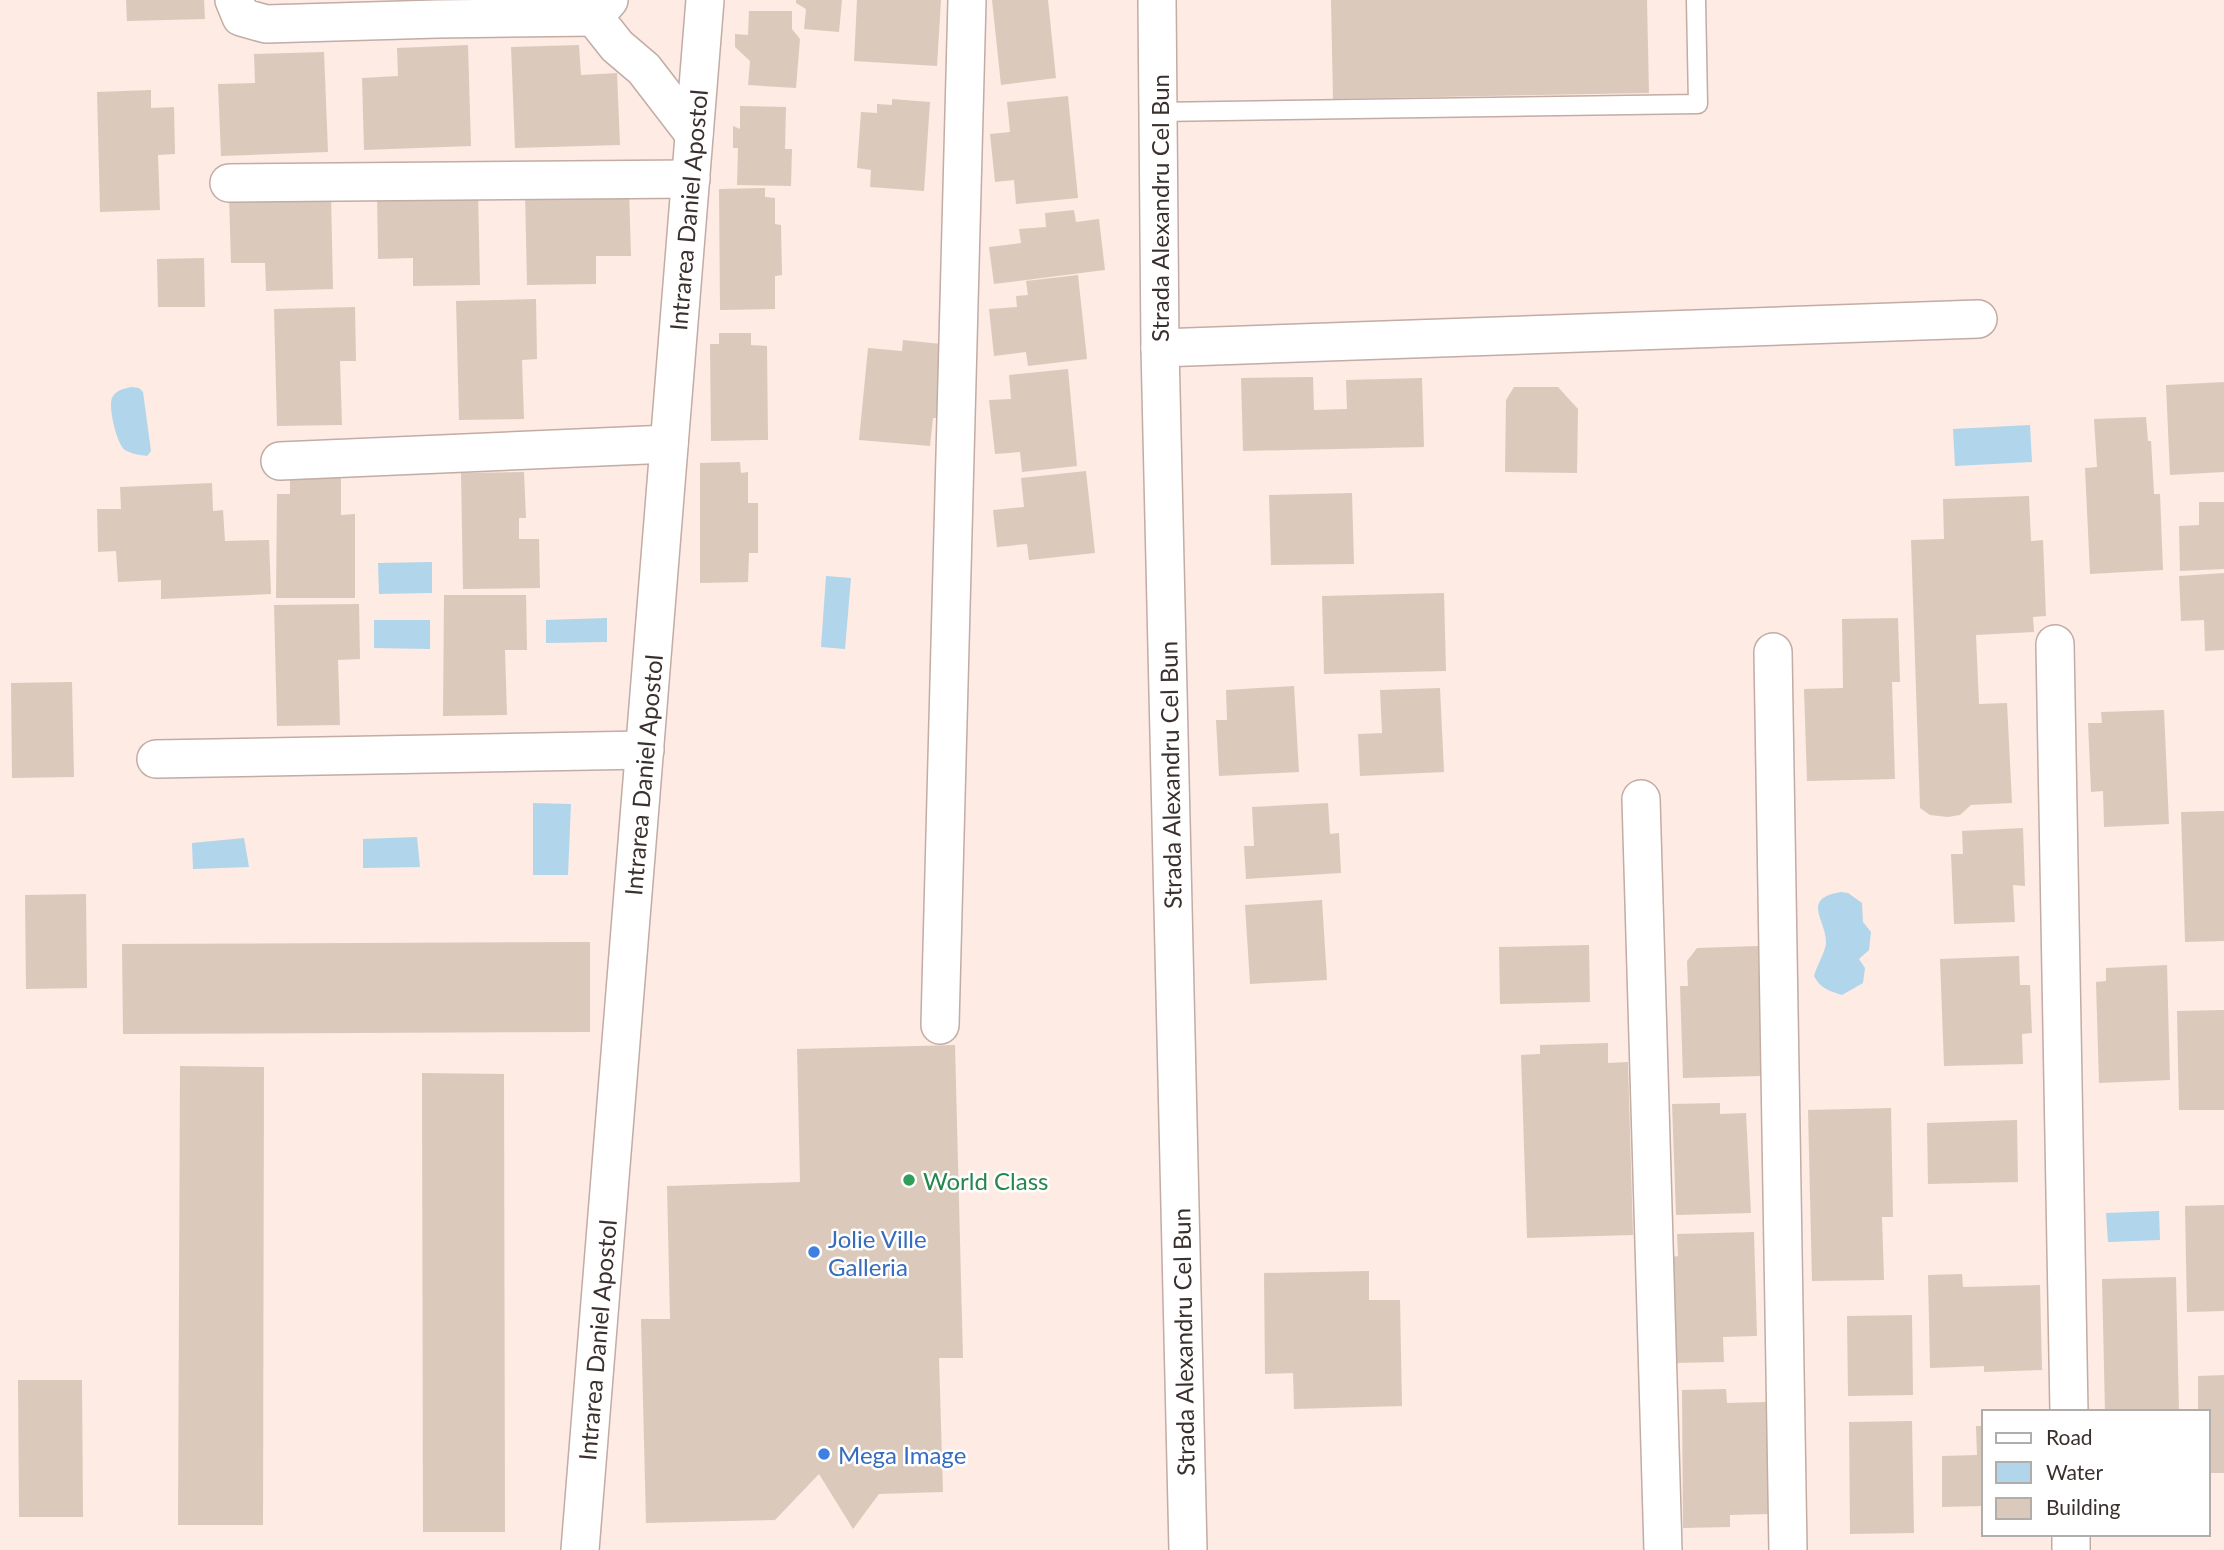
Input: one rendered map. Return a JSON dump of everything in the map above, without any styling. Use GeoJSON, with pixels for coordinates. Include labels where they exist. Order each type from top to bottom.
{"type":"FeatureCollection","features":[{"type":"Feature","properties":{"kind":"street"},"geometry":{"type":"LineString","coordinates":[[234,0],[241,17],[266,24],[436,9],[601,9],[617,46],[644,69],[694,134]]}},
{"type":"Feature","properties":{"kind":"street","name":"Intrarea Daniel Apostol"},"geometry":{"type":"LineString","coordinates":[[580,1550],[705,0]]}},
{"type":"Feature","properties":{"kind":"street"},"geometry":{"type":"LineString","coordinates":[[940,1025],[967,0]]}},
{"type":"Feature","properties":{"kind":"street","name":"Strada Alexandru Cel Bun"},"geometry":{"type":"LineString","coordinates":[[1157,0],[1160,348],[1188,1550]]}},
{"type":"Feature","properties":{"kind":"street"},"geometry":{"type":"LineString","coordinates":[[229,183],[691,180]]}},
{"type":"Feature","properties":{"kind":"street"},"geometry":{"type":"LineString","coordinates":[[1160,348],[1978,319]]}},
{"type":"Feature","properties":{"kind":"street"},"geometry":{"type":"LineString","coordinates":[[281,461],[669,444]]}},
{"type":"Feature","properties":{"kind":"street"},"geometry":{"type":"LineString","coordinates":[[2055,644],[2068,1410]]}},
{"type":"Feature","properties":{"kind":"street"},"geometry":{"type":"LineString","coordinates":[[1773,652],[1788,1550]]}},
{"type":"Feature","properties":{"kind":"street"},"geometry":{"type":"LineString","coordinates":[[156,759],[645,750]]}},
{"type":"Feature","properties":{"kind":"street"},"geometry":{"type":"LineString","coordinates":[[1641,799],[1664,1550]]}},
{"type":"Feature","properties":{"kind":"lane"},"geometry":{"type":"LineString","coordinates":[[1158,112],[1698,104],[1696,0]]}},
{"type":"Feature","properties":{"kind":"water"},"geometry":{"type":"Polygon","coordinates":[[[139,388],[143,392],[151,451],[147,456],[125,450],[114,426],[112,398],[123,389],[139,388]]]}},
{"type":"Feature","properties":{"kind":"water"},"geometry":{"type":"Polygon","coordinates":[[[2030,425],[2032,462],[1955,466],[1953,429],[2030,425]]]}},
{"type":"Feature","properties":{"kind":"water"},"geometry":{"type":"Polygon","coordinates":[[[432,562],[432,593],[379,594],[378,563],[432,562]]]}},
{"type":"Feature","properties":{"kind":"water"},"geometry":{"type":"Polygon","coordinates":[[[826,576],[851,578],[845,649],[821,647],[826,576]]]}},
{"type":"Feature","properties":{"kind":"water"},"geometry":{"type":"Polygon","coordinates":[[[607,618],[607,642],[546,643],[546,620],[607,618]]]}},
{"type":"Feature","properties":{"kind":"water"},"geometry":{"type":"Polygon","coordinates":[[[374,620],[430,620],[430,649],[374,648],[374,620]]]}},
{"type":"Feature","properties":{"kind":"water"},"geometry":{"type":"Polygon","coordinates":[[[533,803],[571,804],[568,875],[533,875],[533,803]]]}},
{"type":"Feature","properties":{"kind":"water"},"geometry":{"type":"Polygon","coordinates":[[[417,837],[420,867],[363,868],[363,839],[417,837]]]}},
{"type":"Feature","properties":{"kind":"water"},"geometry":{"type":"Polygon","coordinates":[[[244,838],[249,867],[193,869],[192,843],[244,838]]]}},
{"type":"Feature","properties":{"kind":"water"},"geometry":{"type":"Polygon","coordinates":[[[1848,893],[1862,903],[1863,922],[1871,932],[1869,950],[1859,959],[1865,968],[1863,983],[1842,995],[1825,988],[1814,976],[1826,944],[1818,905],[1828,895],[1848,893]]]}},
{"type":"Feature","properties":{"kind":"water"},"geometry":{"type":"Polygon","coordinates":[[[2159,1211],[2160,1240],[2108,1242],[2106,1213],[2159,1211]]]}},
{"type":"Feature","properties":{"kind":"building"},"geometry":{"type":"Polygon","coordinates":[[[126,0],[204,0],[205,19],[127,21],[126,0]]]}},
{"type":"Feature","properties":{"kind":"building"},"geometry":{"type":"Polygon","coordinates":[[[796,0],[842,0],[839,32],[804,29],[806,9],[796,3],[796,0]]]}},
{"type":"Feature","properties":{"kind":"building"},"geometry":{"type":"Polygon","coordinates":[[[857,0],[941,0],[937,66],[854,61],[857,0]]]}},
{"type":"Feature","properties":{"kind":"building"},"geometry":{"type":"Polygon","coordinates":[[[992,0],[1048,0],[1056,78],[1001,85],[992,0]]]}},
{"type":"Feature","properties":{"kind":"building"},"geometry":{"type":"Polygon","coordinates":[[[1331,0],[1647,0],[1649,93],[1333,99],[1331,0]]]}},
{"type":"Feature","properties":{"kind":"building"},"geometry":{"type":"Polygon","coordinates":[[[749,11],[792,11],[792,29],[800,39],[796,88],[748,85],[750,61],[735,47],[735,34],[748,35],[749,11]]]}},
{"type":"Feature","properties":{"kind":"building"},"geometry":{"type":"Polygon","coordinates":[[[468,45],[471,146],[364,150],[362,78],[398,76],[397,48],[468,45]]]}},
{"type":"Feature","properties":{"kind":"building"},"geometry":{"type":"Polygon","coordinates":[[[579,45],[581,75],[617,73],[620,145],[515,148],[511,47],[579,45]]]}},
{"type":"Feature","properties":{"kind":"building"},"geometry":{"type":"Polygon","coordinates":[[[324,52],[328,152],[221,156],[218,84],[255,83],[254,54],[324,52]]]}},
{"type":"Feature","properties":{"kind":"building"},"geometry":{"type":"Polygon","coordinates":[[[151,90],[151,108],[174,107],[175,154],[158,155],[160,210],[100,212],[97,92],[151,90]]]}},
{"type":"Feature","properties":{"kind":"building"},"geometry":{"type":"Polygon","coordinates":[[[1068,96],[1078,198],[1016,204],[1014,180],[995,182],[990,134],[1010,132],[1007,102],[1068,96]]]}},
{"type":"Feature","properties":{"kind":"building"},"geometry":{"type":"Polygon","coordinates":[[[892,99],[930,102],[924,191],[870,187],[871,170],[857,168],[861,112],[877,113],[877,104],[892,105],[892,99]]]}},
{"type":"Feature","properties":{"kind":"building"},"geometry":{"type":"Polygon","coordinates":[[[740,106],[786,107],[785,149],[792,149],[791,186],[737,185],[738,148],[733,148],[733,126],[740,129],[740,106]]]}},
{"type":"Feature","properties":{"kind":"building"},"geometry":{"type":"Polygon","coordinates":[[[765,188],[765,197],[775,198],[775,224],[781,225],[782,275],[775,276],[775,309],[720,310],[719,189],[765,188]]]}},
{"type":"Feature","properties":{"kind":"building"},"geometry":{"type":"Polygon","coordinates":[[[629,189],[631,256],[596,256],[596,284],[527,285],[525,192],[629,189]]]}},
{"type":"Feature","properties":{"kind":"building"},"geometry":{"type":"Polygon","coordinates":[[[478,190],[480,285],[413,286],[413,258],[378,259],[377,193],[478,190]]]}},
{"type":"Feature","properties":{"kind":"building"},"geometry":{"type":"Polygon","coordinates":[[[331,194],[333,289],[266,291],[265,263],[231,263],[229,197],[331,194]]]}},
{"type":"Feature","properties":{"kind":"building"},"geometry":{"type":"Polygon","coordinates":[[[1074,210],[1076,222],[1099,219],[1105,270],[994,284],[989,247],[1021,243],[1019,229],[1046,227],[1045,213],[1074,210]]]}},
{"type":"Feature","properties":{"kind":"building"},"geometry":{"type":"Polygon","coordinates":[[[204,258],[205,307],[158,307],[157,259],[204,258]]]}},
{"type":"Feature","properties":{"kind":"building"},"geometry":{"type":"Polygon","coordinates":[[[1078,275],[1087,359],[1028,366],[1026,352],[994,356],[989,309],[1017,307],[1016,296],[1028,295],[1026,281],[1078,275]]]}},
{"type":"Feature","properties":{"kind":"building"},"geometry":{"type":"Polygon","coordinates":[[[536,299],[537,359],[522,360],[524,419],[459,420],[456,301],[536,299]]]}},
{"type":"Feature","properties":{"kind":"building"},"geometry":{"type":"Polygon","coordinates":[[[355,307],[356,361],[340,361],[342,425],[277,426],[274,309],[355,307]]]}},
{"type":"Feature","properties":{"kind":"building"},"geometry":{"type":"Polygon","coordinates":[[[719,333],[751,333],[751,345],[767,346],[768,440],[711,441],[710,344],[719,344],[719,333]]]}},
{"type":"Feature","properties":{"kind":"building"},"geometry":{"type":"Polygon","coordinates":[[[903,340],[941,344],[939,418],[933,418],[930,446],[859,440],[868,348],[902,351],[903,340]]]}},
{"type":"Feature","properties":{"kind":"building"},"geometry":{"type":"Polygon","coordinates":[[[1068,369],[1077,466],[1022,472],[1020,452],[995,454],[989,400],[1011,399],[1009,375],[1068,369]]]}},
{"type":"Feature","properties":{"kind":"building"},"geometry":{"type":"Polygon","coordinates":[[[1313,377],[1314,410],[1347,409],[1346,380],[1422,378],[1424,447],[1243,451],[1241,378],[1313,377]]]}},
{"type":"Feature","properties":{"kind":"building"},"geometry":{"type":"Polygon","coordinates":[[[2224,382],[2224,472],[2170,475],[2166,385],[2224,382]]]}},
{"type":"Feature","properties":{"kind":"building"},"geometry":{"type":"Polygon","coordinates":[[[1514,387],[1558,387],[1578,409],[1577,473],[1505,472],[1506,400],[1514,387]]]}},
{"type":"Feature","properties":{"kind":"building"},"geometry":{"type":"Polygon","coordinates":[[[2146,417],[2148,441],[2151,441],[2154,494],[2160,494],[2163,570],[2090,574],[2085,468],[2097,467],[2094,419],[2146,417]]]}},
{"type":"Feature","properties":{"kind":"building"},"geometry":{"type":"Polygon","coordinates":[[[740,462],[741,473],[748,472],[748,503],[758,503],[758,553],[749,553],[748,582],[700,583],[700,463],[740,462]]]}},
{"type":"Feature","properties":{"kind":"building"},"geometry":{"type":"Polygon","coordinates":[[[1086,471],[1095,553],[1029,560],[1027,544],[997,547],[993,510],[1024,507],[1021,478],[1086,471]]]}},
{"type":"Feature","properties":{"kind":"building"},"geometry":{"type":"Polygon","coordinates":[[[524,472],[526,518],[519,518],[519,539],[539,539],[540,588],[463,589],[461,473],[524,472]]]}},
{"type":"Feature","properties":{"kind":"building"},"geometry":{"type":"Polygon","coordinates":[[[290,478],[341,478],[341,515],[355,514],[355,598],[276,598],[277,494],[290,494],[290,478]]]}},
{"type":"Feature","properties":{"kind":"building"},"geometry":{"type":"Polygon","coordinates":[[[212,483],[213,511],[223,510],[225,541],[269,540],[271,594],[161,599],[161,580],[118,582],[116,551],[98,552],[97,509],[121,509],[120,487],[212,483]]]}},
{"type":"Feature","properties":{"kind":"building"},"geometry":{"type":"Polygon","coordinates":[[[1352,493],[1354,564],[1271,565],[1269,495],[1352,493]]]}},
{"type":"Feature","properties":{"kind":"building"},"geometry":{"type":"Polygon","coordinates":[[[2029,496],[2031,541],[2043,540],[2046,616],[2033,617],[2034,632],[1976,635],[1979,704],[2007,703],[2012,803],[1971,805],[1960,815],[1948,817],[1930,815],[1920,808],[1911,540],[1944,539],[1943,499],[2029,496]]]}},
{"type":"Feature","properties":{"kind":"building"},"geometry":{"type":"Polygon","coordinates":[[[2199,502],[2224,502],[2224,569],[2180,571],[2179,526],[2199,525],[2199,502]]]}},
{"type":"Feature","properties":{"kind":"building"},"geometry":{"type":"Polygon","coordinates":[[[2224,573],[2224,650],[2205,651],[2204,620],[2181,621],[2179,576],[2224,573]]]}},
{"type":"Feature","properties":{"kind":"building"},"geometry":{"type":"Polygon","coordinates":[[[1444,593],[1446,671],[1324,674],[1322,596],[1444,593]]]}},
{"type":"Feature","properties":{"kind":"building"},"geometry":{"type":"Polygon","coordinates":[[[444,595],[526,595],[527,650],[505,650],[507,715],[443,716],[444,595]]]}},
{"type":"Feature","properties":{"kind":"building"},"geometry":{"type":"Polygon","coordinates":[[[359,604],[360,659],[338,660],[340,725],[277,726],[274,605],[359,604]]]}},
{"type":"Feature","properties":{"kind":"building"},"geometry":{"type":"Polygon","coordinates":[[[1898,618],[1900,682],[1892,682],[1895,779],[1807,781],[1804,689],[1843,688],[1842,619],[1898,618]]]}},
{"type":"Feature","properties":{"kind":"building"},"geometry":{"type":"Polygon","coordinates":[[[72,682],[74,777],[12,778],[11,683],[72,682]]]}},
{"type":"Feature","properties":{"kind":"building"},"geometry":{"type":"Polygon","coordinates":[[[1294,686],[1299,772],[1219,776],[1216,720],[1227,720],[1226,690],[1294,686]]]}},
{"type":"Feature","properties":{"kind":"building"},"geometry":{"type":"Polygon","coordinates":[[[1440,688],[1444,772],[1360,776],[1358,734],[1382,733],[1380,690],[1440,688]]]}},
{"type":"Feature","properties":{"kind":"building"},"geometry":{"type":"Polygon","coordinates":[[[2164,710],[2169,824],[2104,827],[2103,791],[2091,792],[2088,723],[2102,723],[2101,712],[2164,710]]]}},
{"type":"Feature","properties":{"kind":"building"},"geometry":{"type":"Polygon","coordinates":[[[1328,803],[1330,834],[1339,833],[1341,873],[1246,879],[1244,846],[1254,846],[1252,807],[1328,803]]]}},
{"type":"Feature","properties":{"kind":"building"},"geometry":{"type":"Polygon","coordinates":[[[2224,811],[2224,941],[2185,942],[2181,812],[2224,811]]]}},
{"type":"Feature","properties":{"kind":"building"},"geometry":{"type":"Polygon","coordinates":[[[2023,828],[2025,886],[2013,885],[2015,922],[1954,924],[1951,854],[1963,854],[1962,831],[2023,828]]]}},
{"type":"Feature","properties":{"kind":"building"},"geometry":{"type":"Polygon","coordinates":[[[86,894],[87,988],[26,989],[25,895],[86,894]]]}},
{"type":"Feature","properties":{"kind":"building"},"geometry":{"type":"Polygon","coordinates":[[[1322,900],[1327,980],[1250,984],[1245,905],[1322,900]]]}},
{"type":"Feature","properties":{"kind":"building"},"geometry":{"type":"Polygon","coordinates":[[[590,942],[590,1032],[123,1034],[122,944],[590,942]]]}},
{"type":"Feature","properties":{"kind":"building"},"geometry":{"type":"Polygon","coordinates":[[[1589,945],[1590,1002],[1500,1004],[1499,947],[1589,945]]]}},
{"type":"Feature","properties":{"kind":"building"},"geometry":{"type":"Polygon","coordinates":[[[1758,946],[1762,1076],[1683,1078],[1680,986],[1688,986],[1687,961],[1697,948],[1758,946]]]}},
{"type":"Feature","properties":{"kind":"building"},"geometry":{"type":"Polygon","coordinates":[[[2019,956],[2020,985],[2030,985],[2032,1033],[2022,1034],[2023,1064],[1944,1066],[1940,959],[2019,956]]]}},
{"type":"Feature","properties":{"kind":"building"},"geometry":{"type":"Polygon","coordinates":[[[2167,965],[2170,1080],[2099,1083],[2096,982],[2106,981],[2106,968],[2167,965]]]}},
{"type":"Feature","properties":{"kind":"building"},"geometry":{"type":"Polygon","coordinates":[[[2224,1010],[2224,1110],[2179,1110],[2177,1011],[2224,1010]]]}},
{"type":"Feature","properties":{"kind":"building"},"geometry":{"type":"Polygon","coordinates":[[[1608,1043],[1608,1063],[1628,1062],[1633,1235],[1527,1238],[1521,1055],[1540,1054],[1540,1045],[1608,1043]]]}},
{"type":"Feature","properties":{"kind":"building","name":"Jolie Ville Galleria"},"geometry":{"type":"Polygon","coordinates":[[[955,1045],[963,1358],[939,1358],[943,1492],[879,1494],[853,1529],[819,1474],[775,1520],[646,1523],[641,1319],[670,1319],[667,1186],[800,1182],[797,1049],[955,1045]]]}},
{"type":"Feature","properties":{"kind":"building"},"geometry":{"type":"Polygon","coordinates":[[[180,1066],[264,1067],[263,1525],[178,1525],[180,1066]]]}},
{"type":"Feature","properties":{"kind":"building"},"geometry":{"type":"Polygon","coordinates":[[[422,1073],[504,1074],[505,1532],[423,1532],[422,1073]]]}},
{"type":"Feature","properties":{"kind":"building"},"geometry":{"type":"Polygon","coordinates":[[[1720,1103],[1720,1114],[1746,1113],[1751,1213],[1676,1215],[1672,1104],[1720,1103]]]}},
{"type":"Feature","properties":{"kind":"building"},"geometry":{"type":"Polygon","coordinates":[[[1891,1108],[1893,1217],[1882,1217],[1884,1280],[1812,1281],[1808,1110],[1891,1108]]]}},
{"type":"Feature","properties":{"kind":"building"},"geometry":{"type":"Polygon","coordinates":[[[2017,1120],[2018,1182],[1928,1184],[1927,1123],[2017,1120]]]}},
{"type":"Feature","properties":{"kind":"building"},"geometry":{"type":"Polygon","coordinates":[[[2224,1205],[2224,1311],[2187,1312],[2185,1206],[2224,1205]]]}},
{"type":"Feature","properties":{"kind":"building"},"geometry":{"type":"Polygon","coordinates":[[[1754,1232],[1757,1336],[1723,1337],[1724,1362],[1674,1363],[1671,1257],[1678,1256],[1677,1234],[1754,1232]]]}},
{"type":"Feature","properties":{"kind":"building"},"geometry":{"type":"Polygon","coordinates":[[[1369,1271],[1369,1300],[1400,1300],[1402,1406],[1294,1409],[1293,1373],[1265,1374],[1264,1273],[1369,1271]]]}},
{"type":"Feature","properties":{"kind":"building"},"geometry":{"type":"Polygon","coordinates":[[[1962,1274],[1963,1287],[2040,1285],[2042,1370],[1984,1372],[1984,1366],[1930,1368],[1928,1275],[1962,1274]]]}},
{"type":"Feature","properties":{"kind":"building"},"geometry":{"type":"Polygon","coordinates":[[[2176,1277],[2179,1410],[2105,1410],[2102,1279],[2176,1277]]]}},
{"type":"Feature","properties":{"kind":"building"},"geometry":{"type":"Polygon","coordinates":[[[1912,1315],[1913,1395],[1848,1396],[1847,1316],[1912,1315]]]}},
{"type":"Feature","properties":{"kind":"building"},"geometry":{"type":"Polygon","coordinates":[[[2224,1375],[2224,1473],[2210,1473],[2210,1410],[2198,1410],[2198,1376],[2224,1375]]]}},
{"type":"Feature","properties":{"kind":"building"},"geometry":{"type":"Polygon","coordinates":[[[18,1380],[82,1380],[83,1517],[19,1517],[18,1380]]]}},
{"type":"Feature","properties":{"kind":"building"},"geometry":{"type":"Polygon","coordinates":[[[1726,1389],[1727,1403],[1768,1402],[1769,1514],[1730,1515],[1730,1527],[1683,1528],[1682,1390],[1726,1389]]]}},
{"type":"Feature","properties":{"kind":"building"},"geometry":{"type":"Polygon","coordinates":[[[1912,1421],[1914,1533],[1850,1534],[1849,1422],[1912,1421]]]}},
{"type":"Feature","properties":{"kind":"building"},"geometry":{"type":"Polygon","coordinates":[[[1976,1426],[1982,1426],[1982,1506],[1942,1507],[1942,1456],[1977,1455],[1976,1426]]]}},
{"type":"Feature","properties":{"kind":"place","name":"World Class"},"geometry":{"type":"Point","coordinates":[909,1180]}},
{"type":"Feature","properties":{"kind":"place","name":"Jolie Ville Galleria"},"geometry":{"type":"Point","coordinates":[814,1252]}},
{"type":"Feature","properties":{"kind":"place","name":"Mega Image"},"geometry":{"type":"Point","coordinates":[824,1454]}}]}
